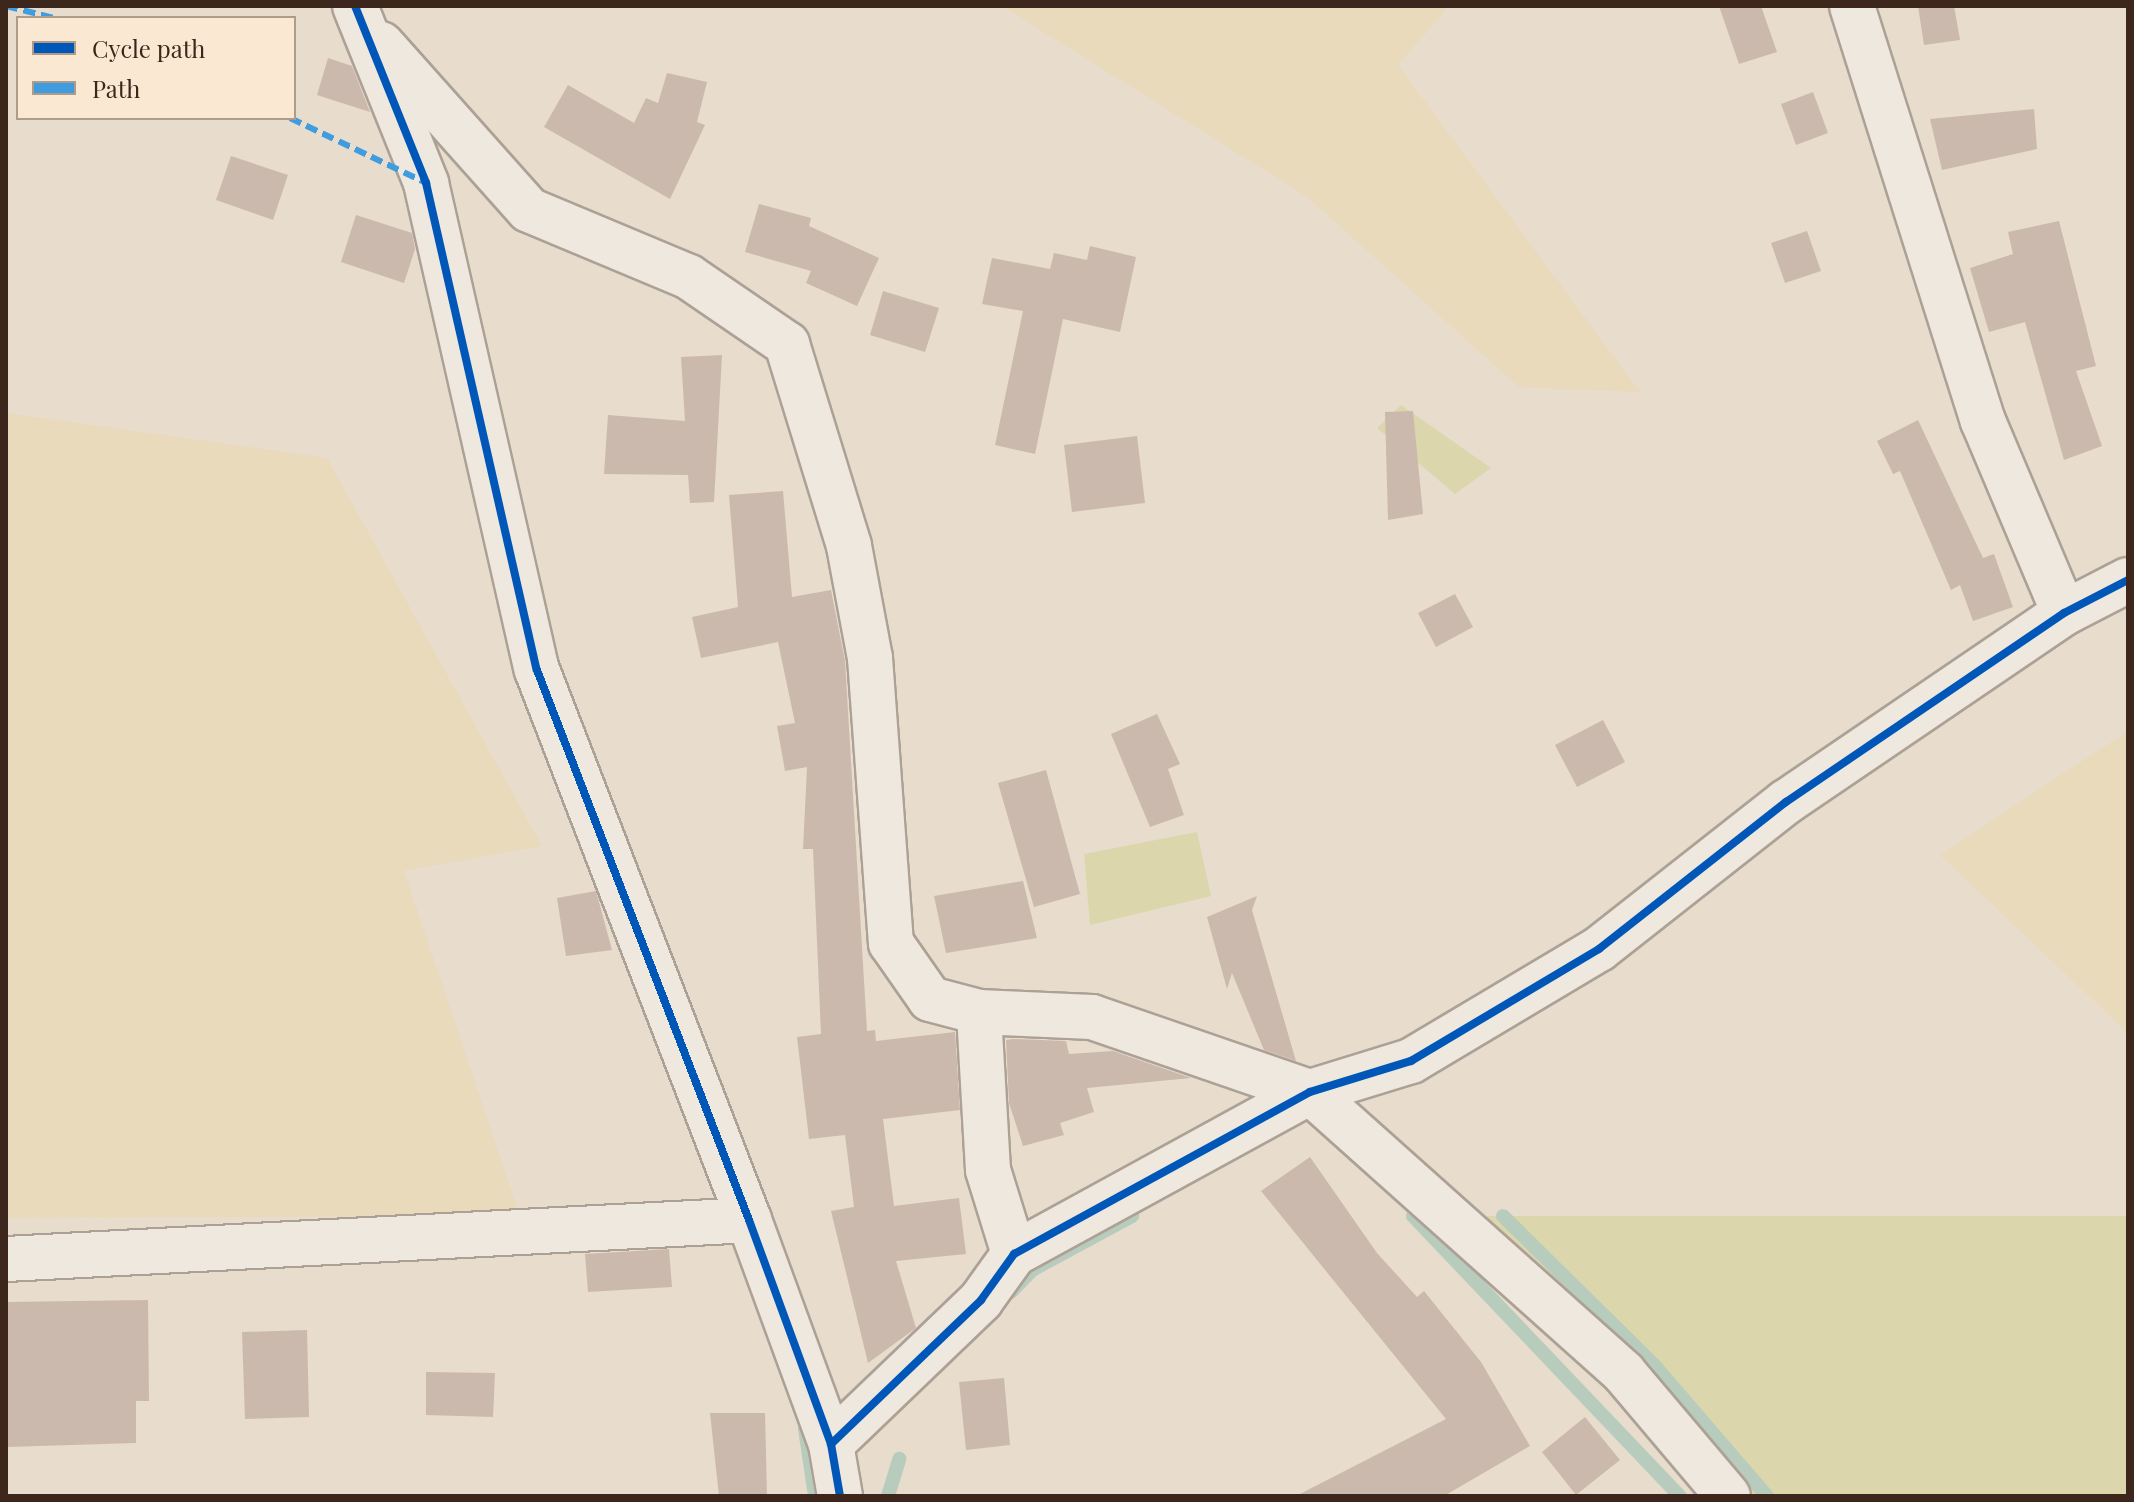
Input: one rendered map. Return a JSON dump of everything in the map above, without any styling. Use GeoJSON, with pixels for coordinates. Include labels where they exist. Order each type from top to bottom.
{"type":"FeatureCollection","features":[{"type":"Feature","properties":{"kind":"street"},"geometry":{"type":"LineString","coordinates":[[1852,6],[1983,421],[2064,613]]}},
{"type":"Feature","properties":{"kind":"street"},"geometry":{"type":"LineString","coordinates":[[358,14],[529,210],[689,277],[787,344],[849,546],[870,658],[891,943],[930,999],[979,1012],[1092,1017],[1310,1092],[1624,1373],[1728,1496]]}},
{"type":"Feature","properties":{"kind":"street"},"geometry":{"type":"LineString","coordinates":[[358,14],[426,183],[537,670],[749,1220],[831,1444],[840,1496]]}},
{"type":"Feature","properties":{"kind":"street"},"geometry":{"type":"LineString","coordinates":[[831,1444],[981,1300],[1014,1254],[1310,1092],[1411,1061],[1599,949],[1786,802],[2064,613],[2128,580]]}},
{"type":"Feature","properties":{"kind":"street"},"geometry":{"type":"LineString","coordinates":[[979,1012],[988,1170],[1014,1254]]}},
{"type":"Feature","properties":{"kind":"street"},"geometry":{"type":"LineString","coordinates":[[6,1259],[311,1248],[749,1220]]}},
{"type":"Feature","properties":{"kind":"shaded area"},"geometry":{"type":"Polygon","coordinates":[[[1002,6],[1449,6],[1398,65],[1640,392],[1519,387],[1306,196],[1002,6]]]}},
{"type":"Feature","properties":{"kind":"shaded area"},"geometry":{"type":"Polygon","coordinates":[[[1401,405],[1491,468],[1455,494],[1377,428],[1401,405]]]}},
{"type":"Feature","properties":{"kind":"shaded area"},"geometry":{"type":"Polygon","coordinates":[[[6,413],[327,458],[542,846],[404,871],[520,1216],[6,1218],[6,413]]]}},
{"type":"Feature","properties":{"kind":"shaded area"},"geometry":{"type":"Polygon","coordinates":[[[2128,731],[2128,1033],[1940,855],[2128,731]]]}},
{"type":"Feature","properties":{"kind":"shaded area"},"geometry":{"type":"Polygon","coordinates":[[[1197,832],[1211,896],[1090,925],[1084,854],[1197,832]]]}},
{"type":"Feature","properties":{"kind":"shaded area"},"geometry":{"type":"Polygon","coordinates":[[[1454,1216],[2128,1216],[2128,1496],[1728,1496],[1454,1216]]]}},
{"type":"Feature","properties":{"kind":"building"},"geometry":{"type":"Polygon","coordinates":[[[1719,6],[1761,6],[1777,52],[1739,64],[1719,6]]]}},
{"type":"Feature","properties":{"kind":"building"},"geometry":{"type":"Polygon","coordinates":[[[1918,6],[1954,6],[1960,40],[1924,45],[1918,6]]]}},
{"type":"Feature","properties":{"kind":"building"},"geometry":{"type":"Polygon","coordinates":[[[328,58],[352,66],[370,112],[317,95],[328,58]]]}},
{"type":"Feature","properties":{"kind":"building"},"geometry":{"type":"Polygon","coordinates":[[[667,73],[707,82],[697,122],[705,125],[670,199],[544,127],[568,85],[634,123],[646,98],[658,103],[667,73]]]}},
{"type":"Feature","properties":{"kind":"building"},"geometry":{"type":"Polygon","coordinates":[[[1813,92],[1828,133],[1796,145],[1781,104],[1813,92]]]}},
{"type":"Feature","properties":{"kind":"building"},"geometry":{"type":"Polygon","coordinates":[[[2034,109],[2037,149],[1942,170],[1930,119],[2034,109]]]}},
{"type":"Feature","properties":{"kind":"building"},"geometry":{"type":"Polygon","coordinates":[[[231,156],[288,175],[273,220],[216,200],[231,156]]]}},
{"type":"Feature","properties":{"kind":"building"},"geometry":{"type":"Polygon","coordinates":[[[759,204],[811,218],[809,226],[879,258],[857,306],[806,283],[811,271],[745,252],[759,204]]]}},
{"type":"Feature","properties":{"kind":"building"},"geometry":{"type":"Polygon","coordinates":[[[356,215],[412,233],[415,249],[404,283],[341,262],[356,215]]]}},
{"type":"Feature","properties":{"kind":"building"},"geometry":{"type":"Polygon","coordinates":[[[2059,221],[2096,366],[2076,371],[2102,446],[2064,460],[2025,322],[1989,332],[1970,268],[2013,254],[2008,232],[2059,221]]]}},
{"type":"Feature","properties":{"kind":"building"},"geometry":{"type":"Polygon","coordinates":[[[1807,231],[1821,271],[1785,283],[1771,243],[1807,231]]]}},
{"type":"Feature","properties":{"kind":"building"},"geometry":{"type":"Polygon","coordinates":[[[1090,246],[1136,257],[1120,332],[1063,319],[1035,454],[995,445],[1023,311],[982,304],[992,258],[1050,269],[1054,253],[1087,260],[1090,246]]]}},
{"type":"Feature","properties":{"kind":"building"},"geometry":{"type":"Polygon","coordinates":[[[883,291],[939,308],[925,352],[870,335],[883,291]]]}},
{"type":"Feature","properties":{"kind":"building"},"geometry":{"type":"Polygon","coordinates":[[[722,355],[714,502],[690,503],[688,475],[604,474],[608,415],[685,421],[681,357],[722,355]]]}},
{"type":"Feature","properties":{"kind":"building"},"geometry":{"type":"Polygon","coordinates":[[[1413,411],[1423,514],[1388,520],[1385,412],[1413,411]]]}},
{"type":"Feature","properties":{"kind":"building"},"geometry":{"type":"Polygon","coordinates":[[[1918,420],[1983,558],[1994,554],[2013,607],[1973,621],[1960,585],[1951,590],[1900,471],[1893,474],[1877,441],[1918,420]]]}},
{"type":"Feature","properties":{"kind":"building"},"geometry":{"type":"Polygon","coordinates":[[[1137,436],[1145,503],[1072,512],[1064,445],[1137,436]]]}},
{"type":"Feature","properties":{"kind":"building"},"geometry":{"type":"Polygon","coordinates":[[[783,491],[792,597],[831,590],[845,661],[867,1031],[875,1030],[876,1041],[955,1032],[960,1110],[883,1119],[894,1206],[959,1198],[966,1254],[896,1261],[916,1328],[868,1363],[831,1211],[854,1207],[845,1135],[809,1139],[797,1037],[821,1034],[813,849],[803,849],[807,767],[785,771],[777,726],[795,723],[778,642],[701,658],[692,617],[738,607],[729,495],[783,491]]]}},
{"type":"Feature","properties":{"kind":"building"},"geometry":{"type":"Polygon","coordinates":[[[1455,594],[1473,627],[1436,647],[1418,613],[1455,594]]]}},
{"type":"Feature","properties":{"kind":"building"},"geometry":{"type":"Polygon","coordinates":[[[1157,714],[1180,764],[1168,769],[1184,815],[1150,827],[1111,734],[1157,714]]]}},
{"type":"Feature","properties":{"kind":"building"},"geometry":{"type":"Polygon","coordinates":[[[1603,720],[1625,762],[1577,787],[1555,745],[1603,720]]]}},
{"type":"Feature","properties":{"kind":"building"},"geometry":{"type":"Polygon","coordinates":[[[1046,770],[1080,894],[1034,907],[998,783],[1046,770]]]}},
{"type":"Feature","properties":{"kind":"building"},"geometry":{"type":"Polygon","coordinates":[[[1023,881],[1037,938],[946,953],[934,896],[1023,881]]]}},
{"type":"Feature","properties":{"kind":"building"},"geometry":{"type":"Polygon","coordinates":[[[596,891],[612,950],[566,956],[557,898],[596,891]]]}},
{"type":"Feature","properties":{"kind":"building"},"geometry":{"type":"Polygon","coordinates":[[[1257,896],[1252,910],[1296,1061],[1264,1050],[1232,973],[1227,989],[1207,917],[1257,896]]]}},
{"type":"Feature","properties":{"kind":"building"},"geometry":{"type":"Polygon","coordinates":[[[1006,1040],[1066,1041],[1069,1054],[1113,1051],[1191,1078],[1087,1088],[1094,1112],[1060,1123],[1064,1135],[1023,1146],[1009,1103],[1006,1040]]]}},
{"type":"Feature","properties":{"kind":"building"},"geometry":{"type":"Polygon","coordinates":[[[1310,1157],[1377,1253],[1417,1297],[1424,1291],[1481,1362],[1530,1446],[1444,1496],[1296,1496],[1446,1419],[1261,1191],[1310,1157]]]}},
{"type":"Feature","properties":{"kind":"building"},"geometry":{"type":"Polygon","coordinates":[[[669,1249],[672,1287],[588,1292],[585,1254],[669,1249]]]}},
{"type":"Feature","properties":{"kind":"building"},"geometry":{"type":"Polygon","coordinates":[[[148,1300],[149,1401],[136,1401],[136,1443],[7,1447],[6,1302],[148,1300]]]}},
{"type":"Feature","properties":{"kind":"building"},"geometry":{"type":"Polygon","coordinates":[[[307,1330],[309,1417],[245,1419],[242,1332],[307,1330]]]}},
{"type":"Feature","properties":{"kind":"building"},"geometry":{"type":"Polygon","coordinates":[[[426,1372],[495,1373],[493,1417],[426,1415],[426,1372]]]}},
{"type":"Feature","properties":{"kind":"building"},"geometry":{"type":"Polygon","coordinates":[[[1004,1378],[1010,1445],[966,1450],[959,1382],[1004,1378]]]}},
{"type":"Feature","properties":{"kind":"building"},"geometry":{"type":"Polygon","coordinates":[[[710,1413],[765,1413],[767,1496],[719,1496],[710,1413]]]}},
{"type":"Feature","properties":{"kind":"building"},"geometry":{"type":"Polygon","coordinates":[[[1585,1417],[1620,1460],[1576,1495],[1542,1452],[1585,1417]]]}},
{"type":"Feature","properties":{"kind":"waterway"},"geometry":{"type":"LineString","coordinates":[[1011,1292],[1032,1270],[1132,1216]]}},
{"type":"Feature","properties":{"kind":"waterway"},"geometry":{"type":"LineString","coordinates":[[1413,1216],[1680,1496]]}},
{"type":"Feature","properties":{"kind":"waterway"},"geometry":{"type":"LineString","coordinates":[[1503,1216],[1655,1366],[1767,1496]]}},
{"type":"Feature","properties":{"kind":"waterway"},"geometry":{"type":"LineString","coordinates":[[805,1429],[815,1496]]}},
{"type":"Feature","properties":{"kind":"waterway"},"geometry":{"type":"LineString","coordinates":[[888,1496],[899,1459]]}},
{"type":"Feature","properties":{"kind":"marked path"},"geometry":{"type":"LineString","coordinates":[[6,6],[46,16]]}},
{"type":"Feature","properties":{"kind":"marked path"},"geometry":{"type":"LineString","coordinates":[[294,120],[426,183]]}},
{"type":"Feature","properties":{"kind":"cycle path"},"geometry":{"type":"LineString","coordinates":[[355,6],[426,183],[537,670],[749,1220],[831,1444],[840,1496]]}},
{"type":"Feature","properties":{"kind":"cycle path"},"geometry":{"type":"LineString","coordinates":[[831,1444],[981,1300],[1014,1254],[1310,1092],[1411,1061],[1599,949],[1786,802],[2064,613],[2128,580]]}}]}
